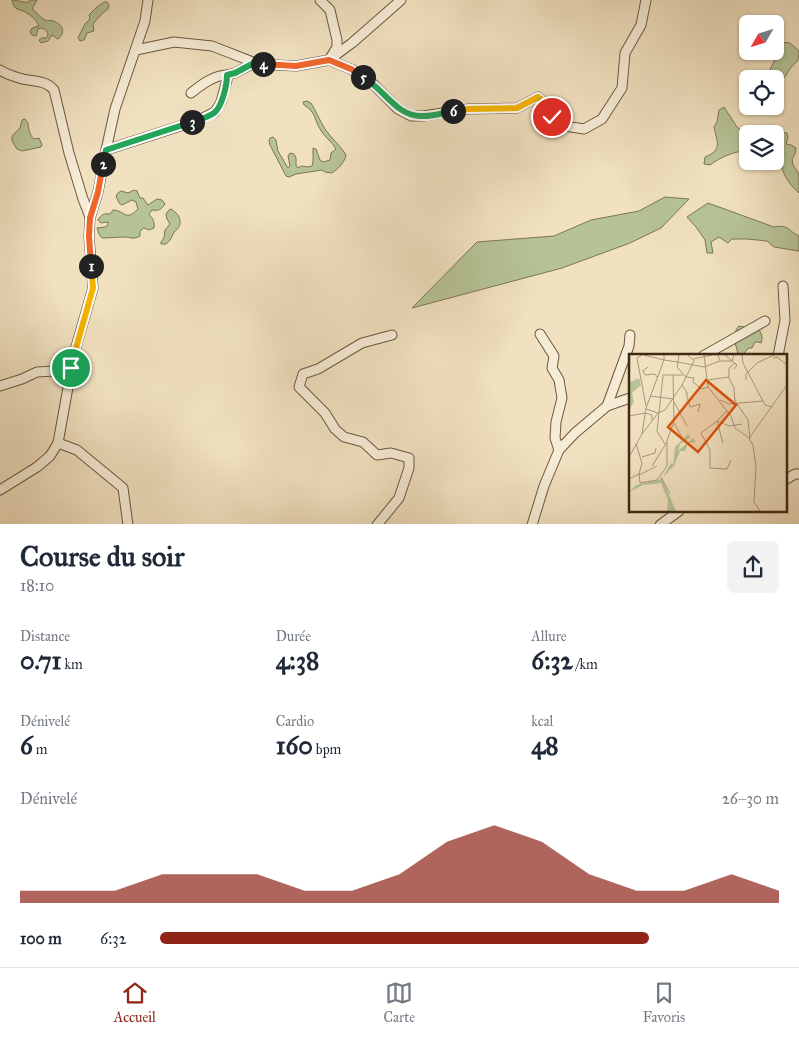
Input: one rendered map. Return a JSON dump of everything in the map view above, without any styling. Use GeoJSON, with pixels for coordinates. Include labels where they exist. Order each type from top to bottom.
{"type":"FeatureCollection","features":[{"type":"Feature","properties":{"kind":"street"},"geometry":{"type":"LineString","coordinates":[[0,490],[37,467],[50,456],[58,443],[71,368],[93,288],[89,236],[90,218],[98,192],[115,109],[145,21],[148,0]]}},
{"type":"Feature","properties":{"kind":"street"},"geometry":{"type":"LineString","coordinates":[[320,0],[330,10],[337,40],[336,47],[329,60]]}},
{"type":"Feature","properties":{"kind":"street"},"geometry":{"type":"LineString","coordinates":[[136,50],[174,42],[212,46],[258,64],[296,66],[329,60],[352,43],[401,0]]}},
{"type":"Feature","properties":{"kind":"street"},"geometry":{"type":"LineString","coordinates":[[329,60],[351,69],[370,81],[398,109],[411,116],[469,109],[517,108],[538,97],[547,105],[558,125],[584,129],[602,119],[622,88],[625,53],[642,25],[646,0]]}},
{"type":"Feature","properties":{"kind":"street"},"geometry":{"type":"LineString","coordinates":[[191,93],[201,85],[221,75],[235,73],[254,63]]}},
{"type":"Feature","properties":{"kind":"street"},"geometry":{"type":"LineString","coordinates":[[0,70],[20,79],[51,85],[54,90],[82,199],[90,218]]}},
{"type":"Feature","properties":{"kind":"street"},"geometry":{"type":"LineString","coordinates":[[106,150],[199,120],[215,112],[221,102],[227,75]]}},
{"type":"Feature","properties":{"kind":"street"},"geometry":{"type":"LineString","coordinates":[[778,354],[785,320],[783,286]]}},
{"type":"Feature","properties":{"kind":"street"},"geometry":{"type":"LineString","coordinates":[[707,354],[765,321]]}},
{"type":"Feature","properties":{"kind":"street"},"geometry":{"type":"LineString","coordinates":[[540,334],[554,356],[552,368],[559,380],[562,398],[556,422],[555,438],[559,450]]}},
{"type":"Feature","properties":{"kind":"street"},"geometry":{"type":"LineString","coordinates":[[377,524],[399,498],[409,468],[409,458],[391,454],[378,455],[363,442],[344,437],[335,429],[325,413],[298,387],[303,374],[318,369],[362,343],[392,335]]}},
{"type":"Feature","properties":{"kind":"street"},"geometry":{"type":"LineString","coordinates":[[607,406],[629,346],[630,335]]}},
{"type":"Feature","properties":{"kind":"street"},"geometry":{"type":"LineString","coordinates":[[0,386],[37,372],[71,368]]}},
{"type":"Feature","properties":{"kind":"street"},"geometry":{"type":"LineString","coordinates":[[532,524],[544,486],[559,450],[574,433],[607,406],[629,398]]}},
{"type":"Feature","properties":{"kind":"street"},"geometry":{"type":"LineString","coordinates":[[58,443],[77,450],[123,488],[128,524]]}},
{"type":"Feature","properties":{"kind":"street"},"geometry":{"type":"LineString","coordinates":[[786,479],[799,474]]}},
{"type":"Feature","properties":{"kind":"street"},"geometry":{"type":"LineString","coordinates":[[660,524],[678,512]]}},
{"type":"Feature","properties":{"kind":"green space"},"geometry":{"type":"Polygon","coordinates":[[[12,0],[29,2],[30,0],[37,0],[32,9],[43,19],[56,22],[61,26],[63,31],[60,37],[58,39],[52,35],[48,41],[41,43],[39,40],[46,38],[48,35],[47,31],[41,28],[38,29],[36,36],[32,35],[30,32],[32,28],[39,26],[38,24],[29,14],[16,8],[12,0]]]}},
{"type":"Feature","properties":{"kind":"green space"},"geometry":{"type":"Polygon","coordinates":[[[104,2],[107,2],[109,5],[108,9],[93,24],[94,31],[87,33],[84,40],[80,41],[78,38],[85,24],[90,19],[89,15],[104,2]]]}},
{"type":"Feature","properties":{"kind":"green space"},"geometry":{"type":"Polygon","coordinates":[[[784,42],[790,43],[799,51],[797,61],[785,77],[784,70],[770,69],[774,60],[784,60],[784,42]]]}},
{"type":"Feature","properties":{"kind":"green space"},"geometry":{"type":"Polygon","coordinates":[[[303,102],[311,103],[325,129],[346,155],[341,165],[332,173],[322,170],[289,177],[286,176],[270,145],[270,138],[273,137],[276,140],[278,151],[288,168],[290,166],[288,156],[290,153],[294,154],[298,168],[301,166],[312,166],[313,148],[316,149],[320,160],[323,162],[330,160],[331,153],[336,149],[322,132],[313,113],[304,105],[303,102]]]}},
{"type":"Feature","properties":{"kind":"green space"},"geometry":{"type":"Polygon","coordinates":[[[724,107],[739,129],[739,152],[719,159],[710,165],[704,164],[705,157],[717,148],[714,127],[719,110],[724,107]]]}},
{"type":"Feature","properties":{"kind":"green space"},"geometry":{"type":"Polygon","coordinates":[[[25,119],[31,136],[34,139],[39,138],[41,147],[22,151],[17,149],[12,141],[12,136],[20,128],[22,120],[25,119]]]}},
{"type":"Feature","properties":{"kind":"green space"},"geometry":{"type":"Polygon","coordinates":[[[784,132],[787,133],[788,138],[786,144],[796,148],[792,159],[793,165],[799,174],[799,193],[784,174],[784,132]]]}},
{"type":"Feature","properties":{"kind":"green space"},"geometry":{"type":"Polygon","coordinates":[[[134,190],[137,191],[140,198],[143,198],[148,205],[157,199],[162,200],[165,204],[159,210],[152,210],[149,214],[154,228],[149,230],[144,228],[140,231],[140,236],[136,238],[102,238],[97,228],[105,227],[108,225],[108,222],[101,223],[98,220],[102,216],[110,214],[113,210],[130,215],[138,209],[136,202],[132,200],[122,205],[116,196],[121,191],[128,193],[134,190]]]}},
{"type":"Feature","properties":{"kind":"green space"},"geometry":{"type":"Polygon","coordinates":[[[665,197],[689,199],[661,228],[630,243],[562,268],[412,308],[477,242],[554,236],[591,220],[639,211],[665,197]]]}},
{"type":"Feature","properties":{"kind":"green space"},"geometry":{"type":"Polygon","coordinates":[[[708,203],[774,227],[786,227],[799,236],[799,251],[774,247],[767,241],[732,239],[728,243],[719,237],[711,242],[713,253],[707,253],[705,240],[687,217],[708,203]]]}},
{"type":"Feature","properties":{"kind":"green space"},"geometry":{"type":"Polygon","coordinates":[[[171,209],[179,217],[180,223],[169,242],[161,244],[165,230],[170,224],[166,214],[171,209]]]}},
{"type":"Feature","properties":{"kind":"green space"},"geometry":{"type":"Polygon","coordinates":[[[739,326],[744,327],[746,330],[758,329],[762,337],[761,343],[755,342],[752,348],[749,348],[743,354],[738,354],[735,340],[739,326]]]}},
{"type":"Feature","properties":{"kind":"route"},"geometry":{"type":"LineString","coordinates":[[71,368],[93,288],[89,236],[90,218],[98,192],[106,150],[199,120],[215,112],[221,102],[227,75],[254,63],[296,66],[329,60],[351,69],[370,81],[398,109],[411,116],[469,109],[517,108],[538,97],[547,105],[552,117]]}}]}
